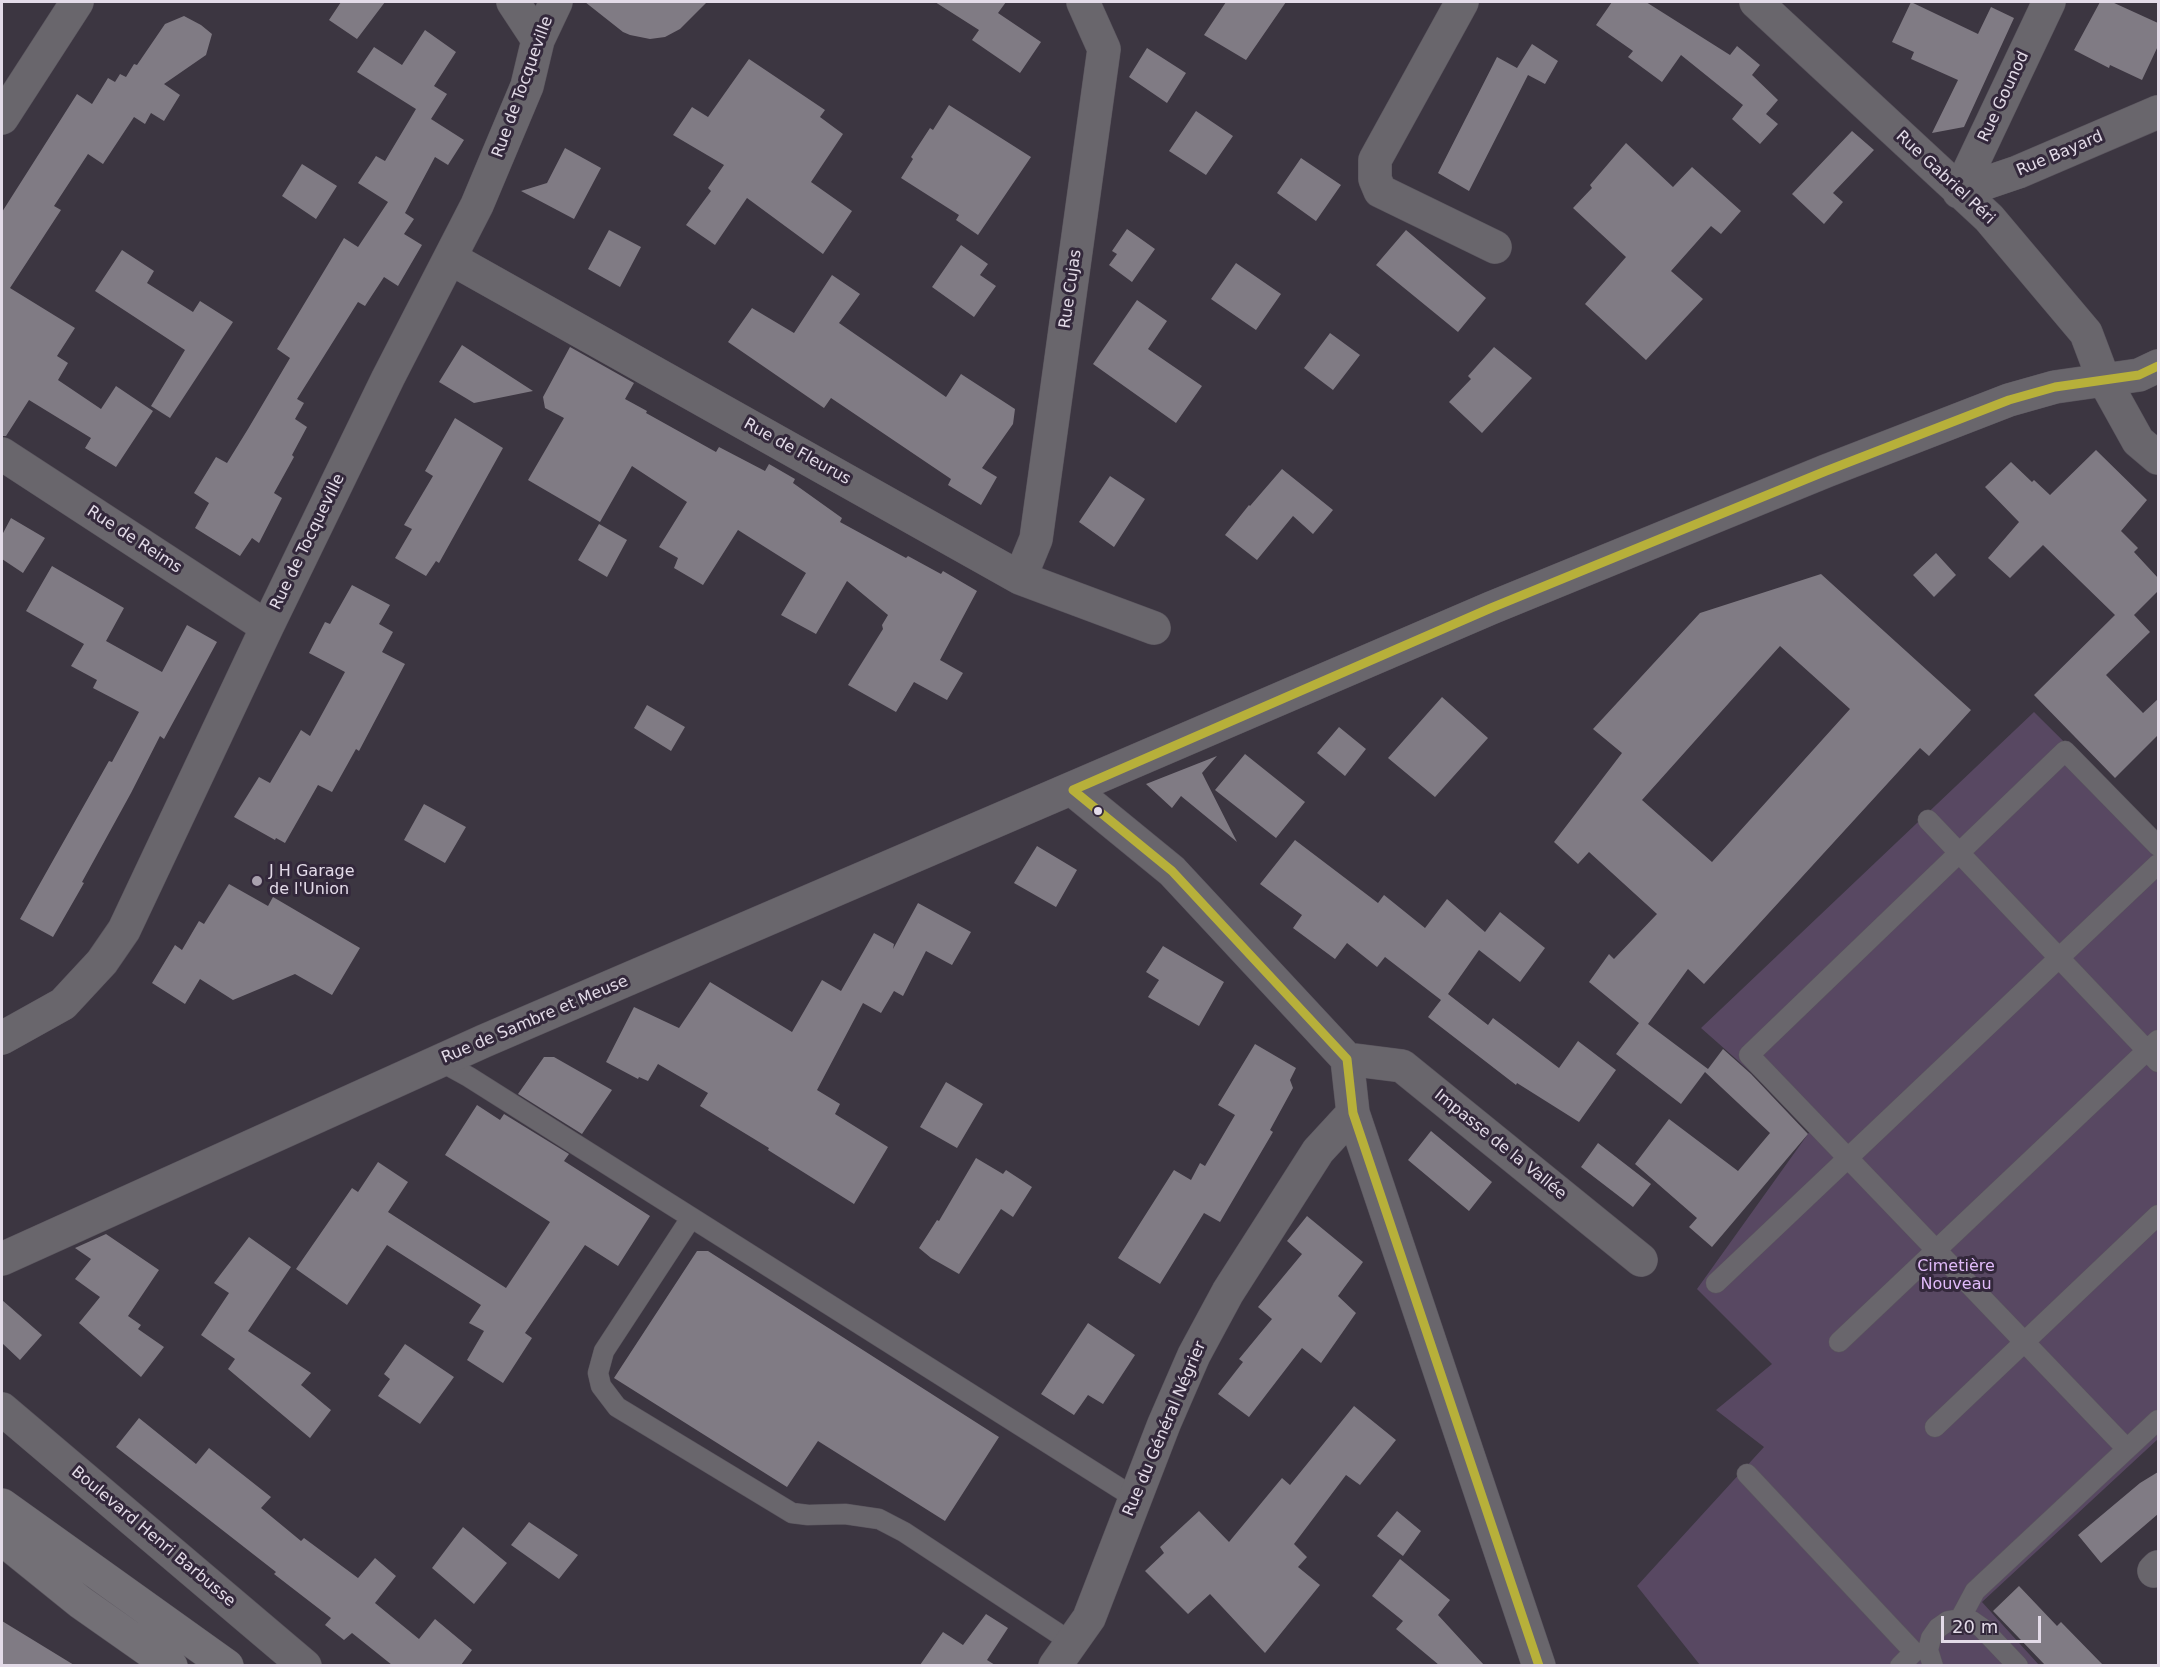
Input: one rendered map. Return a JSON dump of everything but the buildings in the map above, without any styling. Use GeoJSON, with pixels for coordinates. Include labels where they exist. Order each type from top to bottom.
{"type":"FeatureCollection","features":[{"type":"Feature","properties":{"kind":"main road"},"geometry":{"type":"LineString","coordinates":[[2,1505],[227,1665]]}},
{"type":"Feature","properties":{"kind":"main road"},"geometry":{"type":"LineString","coordinates":[[2,1539],[80,1602],[171,1665]]}},
{"type":"Feature","properties":{"kind":"street"},"geometry":{"type":"LineString","coordinates":[[2,118],[77,2]]}},
{"type":"Feature","properties":{"kind":"street"},"geometry":{"type":"LineString","coordinates":[[513,2],[538,40]]}},
{"type":"Feature","properties":{"kind":"street","name":"Rue de Tocqueville"},"geometry":{"type":"LineString","coordinates":[[2,1038],[63,1004],[102,962],[124,930],[388,378],[477,205],[527,86],[538,40],[556,2]]}},
{"type":"Feature","properties":{"kind":"street","name":"Rue Cujas"},"geometry":{"type":"LineString","coordinates":[[1020,578],[1036,539],[1104,49],[1083,2]]}},
{"type":"Feature","properties":{"kind":"street"},"geometry":{"type":"LineString","coordinates":[[1462,2],[1374,160],[1375,179],[1380,191],[1495,247]]}},
{"type":"Feature","properties":{"kind":"street","name":"Rue Gabriel Péri"},"geometry":{"type":"LineString","coordinates":[[1756,2],[1989,218],[2086,333],[2103,378],[2138,441],[2158,458]]}},
{"type":"Feature","properties":{"kind":"street","name":"Rue Gounod"},"geometry":{"type":"LineString","coordinates":[[1959,192],[2049,2]]}},
{"type":"Feature","properties":{"kind":"street","name":"Rue Bayard"},"geometry":{"type":"LineString","coordinates":[[1959,192],[2018,171],[2158,112]]}},
{"type":"Feature","properties":{"kind":"street","name":"Rue de Fleurus"},"geometry":{"type":"LineString","coordinates":[[450,258],[1020,578],[1154,628]]}},
{"type":"Feature","properties":{"kind":"street","name":"Rue de Sambre et Meuse"},"geometry":{"type":"LineString","coordinates":[[2,1259],[440,1061],[1491,608],[1826,471],[2009,400],[2055,387],[2103,378],[2139,375],[2158,366]]}},
{"type":"Feature","properties":{"kind":"street","name":"Rue de Reims"},"geometry":{"type":"LineString","coordinates":[[2,454],[267,627]]}},
{"type":"Feature","properties":{"kind":"street"},"geometry":{"type":"LineString","coordinates":[[1073,789],[1172,871],[1347,1059],[1353,1113],[1539,1665]]}},
{"type":"Feature","properties":{"kind":"street","name":"Impasse de la Vallée"},"geometry":{"type":"LineString","coordinates":[[1347,1059],[1402,1066],[1641,1260]]}},
{"type":"Feature","properties":{"kind":"street","name":"Rue du Général Négrier"},"geometry":{"type":"LineString","coordinates":[[1063,1654],[1089,1618],[1194,1355],[1228,1292],[1318,1150],[1353,1113]]}},
{"type":"Feature","properties":{"kind":"street","name":"Boulevard Henri Barbusse"},"geometry":{"type":"LineString","coordinates":[[2,1409],[305,1665]]}},
{"type":"Feature","properties":{"kind":"lane"},"geometry":{"type":"LineString","coordinates":[[2127,1449],[1749,1055],[2065,751],[2158,846]]}},
{"type":"Feature","properties":{"kind":"lane"},"geometry":{"type":"LineString","coordinates":[[1839,1342],[1936,1250],[2155,1051],[2060,958],[1928,820]]}},
{"type":"Feature","properties":{"kind":"lane"},"geometry":{"type":"LineString","coordinates":[[1716,1283],[2158,864]]}},
{"type":"Feature","properties":{"kind":"lane"},"geometry":{"type":"LineString","coordinates":[[440,1061],[1135,1498]]}},
{"type":"Feature","properties":{"kind":"lane"},"geometry":{"type":"LineString","coordinates":[[1935,1427],[2158,1215]]}},
{"type":"Feature","properties":{"kind":"lane"},"geometry":{"type":"LineString","coordinates":[[691,1218],[604,1351],[598,1373],[601,1386],[617,1407],[792,1513],[846,1514],[879,1519],[888,1523],[904,1532],[1063,1654]]}},
{"type":"Feature","properties":{"kind":"lane"},"geometry":{"type":"LineString","coordinates":[[1960,1619],[1975,1591],[2158,1420]]}},
{"type":"Feature","properties":{"kind":"lane"},"geometry":{"type":"LineString","coordinates":[[1747,1474],[1925,1656]]}},
{"type":"Feature","properties":{"kind":"lane"},"geometry":{"type":"LineString","coordinates":[[1925,1656],[1931,1638],[1938,1628],[1948,1621],[1960,1619],[1972,1621],[1982,1628],[2018,1665]]}},
{"type":"Feature","properties":{"kind":"lane"},"geometry":{"type":"LineString","coordinates":[[1899,1665],[1925,1656]]}},
{"type":"Feature","properties":{"kind":"green space","name":"Cimetière Nouveau"},"geometry":{"type":"Polygon","coordinates":[[[2034,712],[2158,835],[2158,1439],[1982,1602],[2039,1665],[1700,1665],[1637,1586],[1764,1447],[1716,1410],[1772,1364],[1697,1289],[1813,1127],[1701,1028],[2034,712]]]}},
{"type":"Feature","properties":{"kind":"transit line"},"geometry":{"type":"LineString","coordinates":[[1539,1666],[1353,1113],[1347,1059],[1172,871],[1073,790],[1491,608],[1826,471],[2009,400],[2055,387],[2139,375],[2158,366]]}},
{"type":"Feature","properties":{"kind":"place","name":"J H Garage de l'Union"},"geometry":{"type":"Point","coordinates":[257,881]}}]}
